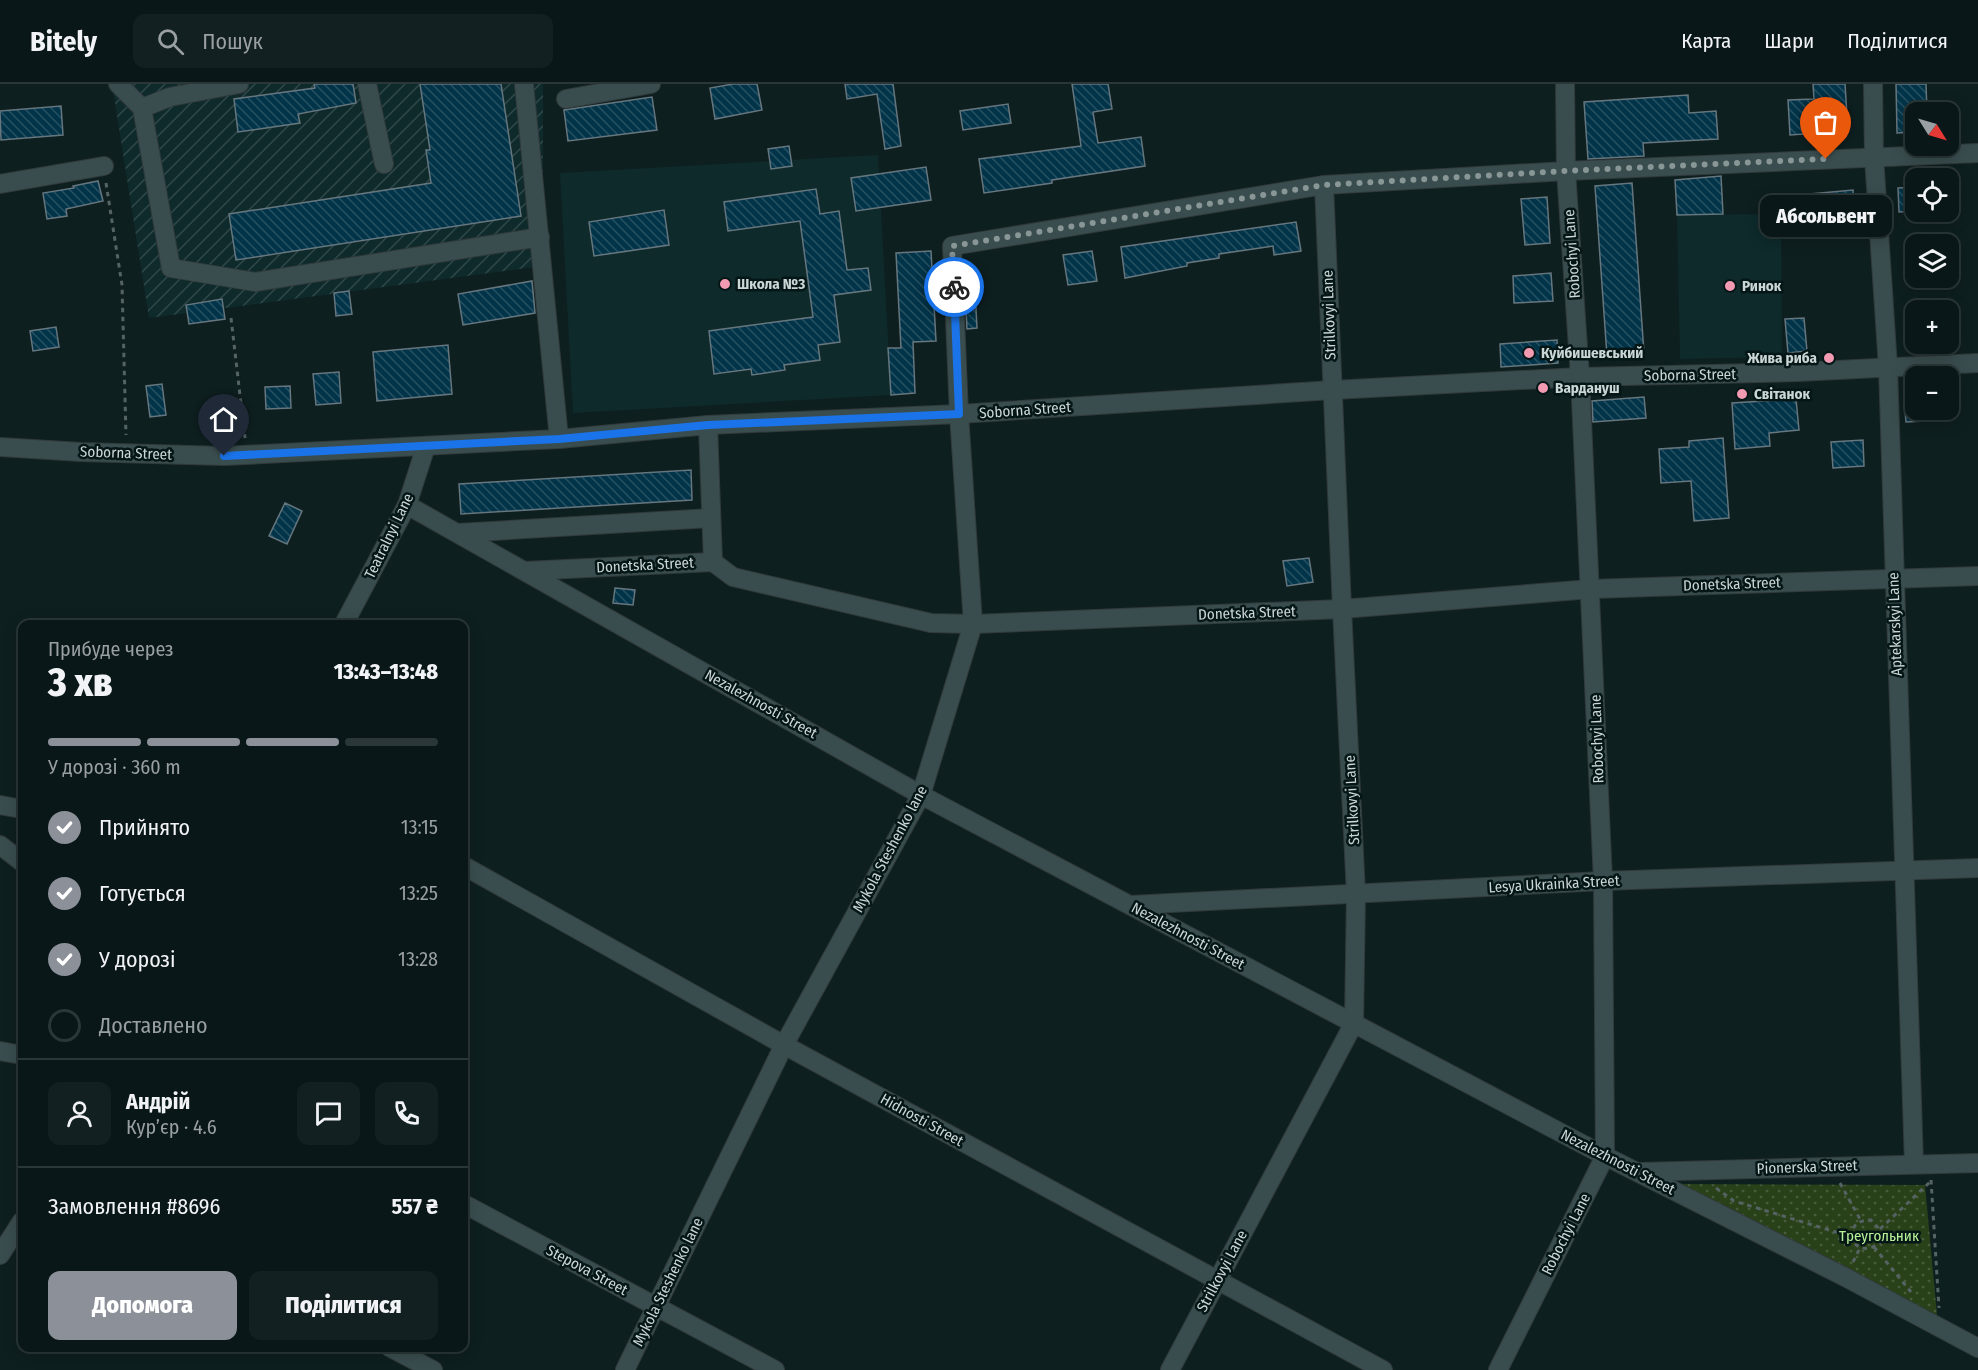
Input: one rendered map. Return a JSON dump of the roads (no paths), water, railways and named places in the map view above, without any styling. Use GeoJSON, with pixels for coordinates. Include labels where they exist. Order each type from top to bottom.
{"type":"FeatureCollection","features":[{"type":"Feature","properties":{"kind":"street"},"geometry":{"type":"LineString","coordinates":[[118,84],[142,108],[171,268],[255,282],[540,237]]}},
{"type":"Feature","properties":{"kind":"street"},"geometry":{"type":"LineString","coordinates":[[142,108],[170,97],[239,84]]}},
{"type":"Feature","properties":{"kind":"street"},"geometry":{"type":"LineString","coordinates":[[368,84],[384,164]]}},
{"type":"Feature","properties":{"kind":"street"},"geometry":{"type":"LineString","coordinates":[[524,84],[559,439]]}},
{"type":"Feature","properties":{"kind":"street"},"geometry":{"type":"LineString","coordinates":[[566,99],[651,84]]}},
{"type":"Feature","properties":{"kind":"street","name":"Robochyi Lane"},"geometry":{"type":"LineString","coordinates":[[1498,1370],[1605,1156],[1603,882],[1580,377],[1566,171],[1565,84]]}},
{"type":"Feature","properties":{"kind":"street","name":"Aptekarskyi Lane"},"geometry":{"type":"LineString","coordinates":[[1873,84],[1874,157],[1888,367],[1903,870],[1925,1169]]}},
{"type":"Feature","properties":{"kind":"street"},"geometry":{"type":"LineString","coordinates":[[1324,185],[1566,171],[1978,153]]}},
{"type":"Feature","properties":{"kind":"street"},"geometry":{"type":"LineString","coordinates":[[0,184],[104,166]]}},
{"type":"Feature","properties":{"kind":"street","name":"Mykola Steshenko lane"},"geometry":{"type":"LineString","coordinates":[[625,1370],[784,1045],[921,795],[973,624],[959,414],[952,246],[1324,185]]}},
{"type":"Feature","properties":{"kind":"street","name":"Strilkovyi Lane"},"geometry":{"type":"LineString","coordinates":[[1170,1370],[1354,1023],[1356,894],[1324,185]]}},
{"type":"Feature","properties":{"kind":"street","name":"Soborna Street"},"geometry":{"type":"LineString","coordinates":[[0,447],[224,456],[559,439],[708,425],[959,414],[1333,390],[1580,377],[1797,372],[1978,363]]}},
{"type":"Feature","properties":{"kind":"street"},"geometry":{"type":"LineString","coordinates":[[708,425],[713,562]]}},
{"type":"Feature","properties":{"kind":"street","name":"Teatralnyi Lane"},"geometry":{"type":"LineString","coordinates":[[346,620],[407,505],[426,446]]}},
{"type":"Feature","properties":{"kind":"street","name":"Nezalezhnosti Street"},"geometry":{"type":"LineString","coordinates":[[407,505],[921,795],[1605,1156],[1845,1277],[1978,1348]]}},
{"type":"Feature","properties":{"kind":"street"},"geometry":{"type":"LineString","coordinates":[[458,533],[711,518]]}},
{"type":"Feature","properties":{"kind":"street","name":"Donetska Street"},"geometry":{"type":"LineString","coordinates":[[525,571],[713,562],[733,577],[931,623],[973,624],[1342,609],[1591,589],[1978,576]]}},
{"type":"Feature","properties":{"kind":"street"},"geometry":{"type":"LineString","coordinates":[[0,806],[18,808]]}},
{"type":"Feature","properties":{"kind":"street"},"geometry":{"type":"LineString","coordinates":[[0,845],[18,859]]}},
{"type":"Feature","properties":{"kind":"street","name":"Hidnosti Street"},"geometry":{"type":"LineString","coordinates":[[468,868],[784,1045],[1383,1370]]}},
{"type":"Feature","properties":{"kind":"street","name":"Lesya Ukrainka Street"},"geometry":{"type":"LineString","coordinates":[[1130,905],[1603,882],[1978,868]]}},
{"type":"Feature","properties":{"kind":"street"},"geometry":{"type":"LineString","coordinates":[[0,1051],[18,1054]]}},
{"type":"Feature","properties":{"kind":"street","name":"Pionerska Street"},"geometry":{"type":"LineString","coordinates":[[1637,1172],[1830,1166],[1925,1169],[1978,1163]]}},
{"type":"Feature","properties":{"kind":"street","name":"Stepova Street"},"geometry":{"type":"LineString","coordinates":[[468,1206],[774,1370]]}},
{"type":"Feature","properties":{"kind":"street"},"geometry":{"type":"LineString","coordinates":[[0,1254],[18,1227]]}},
{"type":"Feature","properties":{"kind":"street"},"geometry":{"type":"LineString","coordinates":[[399,1352],[433,1370]]}},
{"type":"Feature","properties":{"kind":"place","name":"Абсольвент"},"geometry":{"type":"Point","coordinates":[1826,159]}},
{"type":"Feature","properties":{"kind":"place","name":"Школа №3"},"geometry":{"type":"Point","coordinates":[725,284]}},
{"type":"Feature","properties":{"kind":"place","name":"Ринок"},"geometry":{"type":"Point","coordinates":[1730,286]}},
{"type":"Feature","properties":{"kind":"place","name":"Куйбишевський"},"geometry":{"type":"Point","coordinates":[1529,353]}},
{"type":"Feature","properties":{"kind":"place","name":"Жива риба"},"geometry":{"type":"Point","coordinates":[1829,358]}},
{"type":"Feature","properties":{"kind":"place","name":"Вардануш"},"geometry":{"type":"Point","coordinates":[1543,388]}},
{"type":"Feature","properties":{"kind":"place","name":"Світанок"},"geometry":{"type":"Point","coordinates":[1742,394]}},
{"type":"Feature","properties":{"kind":"park label","name":"Треугольник"},"geometry":{"type":"Point","coordinates":[1879,1236]}}]}
